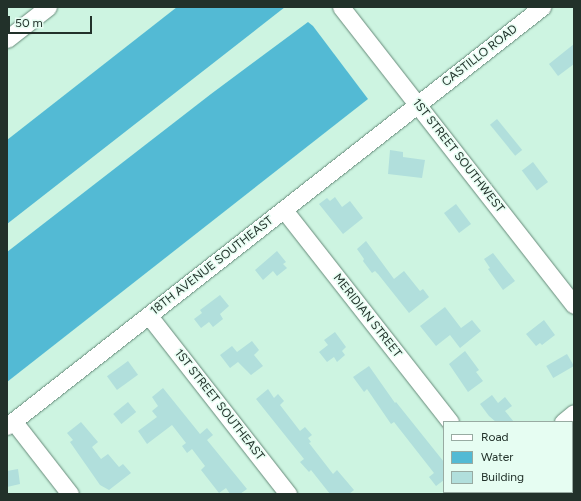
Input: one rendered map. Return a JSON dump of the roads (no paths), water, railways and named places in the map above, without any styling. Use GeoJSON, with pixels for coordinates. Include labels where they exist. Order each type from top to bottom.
{"type":"FeatureCollection","features":[{"type":"Feature","properties":{"kind":"street"},"geometry":{"type":"LineString","coordinates":[[7,39],[48,7]]}},
{"type":"Feature","properties":{"kind":"street","name":"1ST STREET SOUTHWEST"},"geometry":{"type":"LineString","coordinates":[[341,7],[574,304]]}},
{"type":"Feature","properties":{"kind":"street","name":"CASTILLO ROAD"},"geometry":{"type":"LineString","coordinates":[[418,105],[542,7]]}},
{"type":"Feature","properties":{"kind":"street","name":"18TH AVENUE SOUTHEAST"},"geometry":{"type":"LineString","coordinates":[[10,424],[418,105]]}},
{"type":"Feature","properties":{"kind":"street","name":"MERIDIAN STREET"},"geometry":{"type":"LineString","coordinates":[[284,210],[449,421]]}},
{"type":"Feature","properties":{"kind":"street","name":"1ST STREET SOUTHEAST"},"geometry":{"type":"LineString","coordinates":[[149,316],[288,494]]}},
{"type":"Feature","properties":{"kind":"street"},"geometry":{"type":"LineString","coordinates":[[564,421],[574,414]]}},
{"type":"Feature","properties":{"kind":"street"},"geometry":{"type":"LineString","coordinates":[[10,424],[70,494]]}},
{"type":"Feature","properties":{"kind":"water"},"geometry":{"type":"Polygon","coordinates":[[[177,7],[285,7],[7,224],[7,140],[177,7]]]}},
{"type":"Feature","properties":{"kind":"water"},"geometry":{"type":"Polygon","coordinates":[[[308,22],[313,26],[368,99],[7,382],[7,252],[211,94],[308,22]]]}}]}
